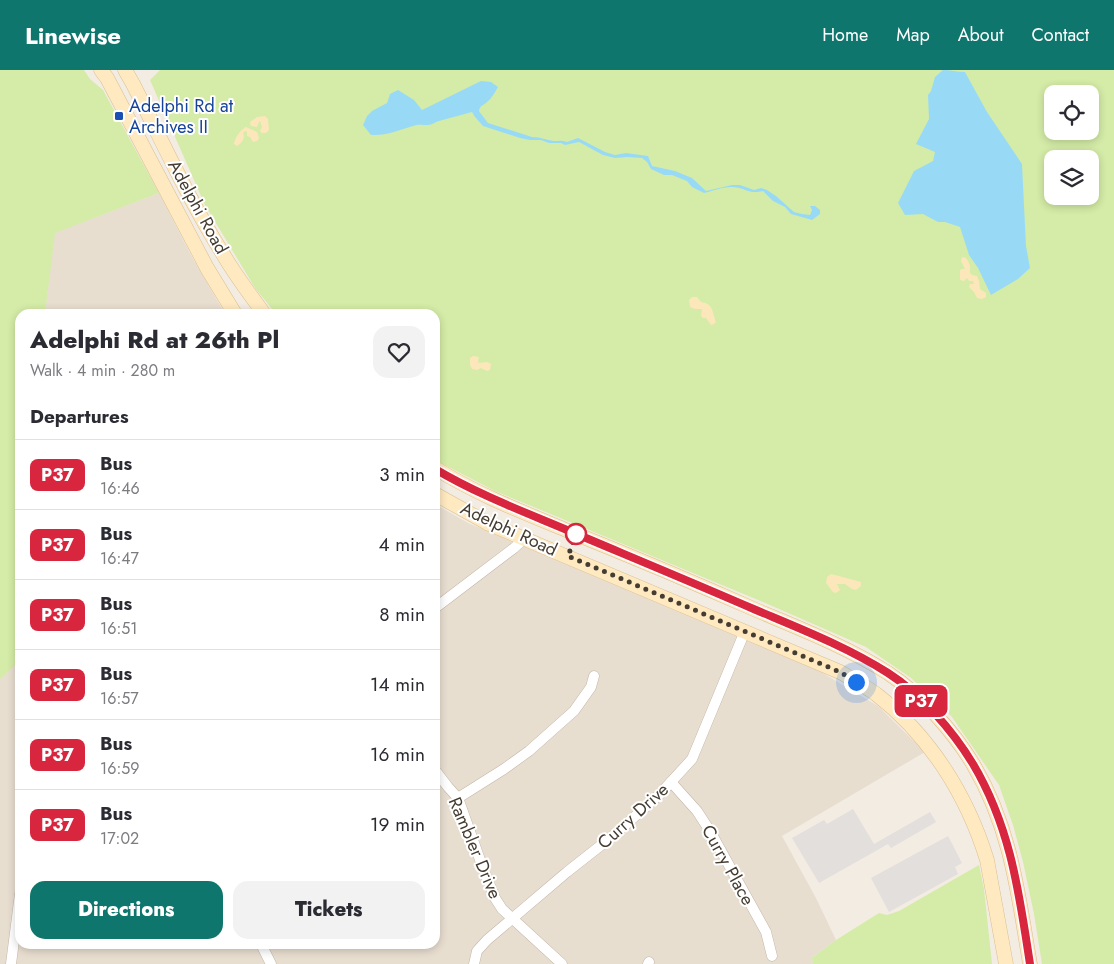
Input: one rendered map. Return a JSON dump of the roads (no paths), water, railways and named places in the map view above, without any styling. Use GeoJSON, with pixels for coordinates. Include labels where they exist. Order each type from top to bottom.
{"type":"FeatureCollection","features":[{"type":"Feature","properties":{"kind":"main road","name":"Adelphi Road"},"geometry":{"type":"LineString","coordinates":[[101,70],[107,78],[203,261],[232,309]]}},
{"type":"Feature","properties":{"kind":"main road","name":"Adelphi Road"},"geometry":{"type":"LineString","coordinates":[[125,70],[182,182],[217,244],[260,309]]}},
{"type":"Feature","properties":{"kind":"main road","name":"Adelphi Road"},"geometry":{"type":"LineString","coordinates":[[440,471],[475,491],[819,637],[867,661],[907,687],[941,721],[964,749],[992,802],[1004,831],[1012,860],[1030,964]]}},
{"type":"Feature","properties":{"kind":"main road","name":"Adelphi Road"},"geometry":{"type":"LineString","coordinates":[[440,497],[487,522],[840,672],[876,694],[910,725],[933,752],[962,796],[982,843],[991,876],[1006,964]]}},
{"type":"Feature","properties":{"kind":"street"},"geometry":{"type":"LineString","coordinates":[[440,604],[525,538]]}},
{"type":"Feature","properties":{"kind":"street","name":"Curry Drive"},"geometry":{"type":"LineString","coordinates":[[474,964],[477,951],[487,940],[614,835],[671,782],[692,759],[745,631]]}},
{"type":"Feature","properties":{"kind":"street"},"geometry":{"type":"LineString","coordinates":[[458,798],[529,751],[574,711],[591,687],[594,676]]}},
{"type":"Feature","properties":{"kind":"street","name":"Rambler Drive"},"geometry":{"type":"LineString","coordinates":[[440,777],[458,798],[493,892],[502,910],[562,964]]}},
{"type":"Feature","properties":{"kind":"street","name":"Curry Place"},"geometry":{"type":"LineString","coordinates":[[671,782],[697,812],[710,831],[766,932],[772,956]]}},
{"type":"Feature","properties":{"kind":"street"},"geometry":{"type":"LineString","coordinates":[[10,964],[15,932]]}},
{"type":"Feature","properties":{"kind":"street"},"geometry":{"type":"LineString","coordinates":[[264,949],[271,964]]}},
{"type":"Feature","properties":{"kind":"water"},"geometry":{"type":"Polygon","coordinates":[[[943,70],[965,72],[987,112],[1022,164],[1026,246],[1030,268],[1018,279],[991,295],[978,268],[969,255],[960,227],[945,222],[938,222],[923,214],[905,215],[898,203],[914,171],[933,161],[935,152],[916,144],[929,119],[928,95],[935,77],[943,70]]]}},
{"type":"Feature","properties":{"kind":"water"},"geometry":{"type":"Polygon","coordinates":[[[481,81],[491,82],[498,87],[490,99],[479,109],[488,123],[551,141],[567,142],[578,138],[615,155],[626,153],[648,156],[652,166],[675,171],[692,178],[706,191],[732,185],[740,185],[754,190],[761,188],[776,196],[794,212],[810,215],[812,210],[810,206],[815,206],[820,210],[820,214],[812,220],[791,214],[785,207],[773,201],[763,191],[754,192],[731,187],[704,193],[692,187],[687,181],[672,175],[664,175],[651,169],[642,158],[615,158],[603,155],[579,142],[565,145],[520,138],[483,126],[472,112],[429,125],[415,125],[382,135],[371,135],[363,125],[367,116],[372,111],[387,103],[390,94],[398,90],[414,100],[422,110],[481,81]]]}},
{"type":"Feature","properties":{"kind":"place","name":"Adelphi Rd at Archives II"},"geometry":{"type":"Point","coordinates":[119,116]}}]}
